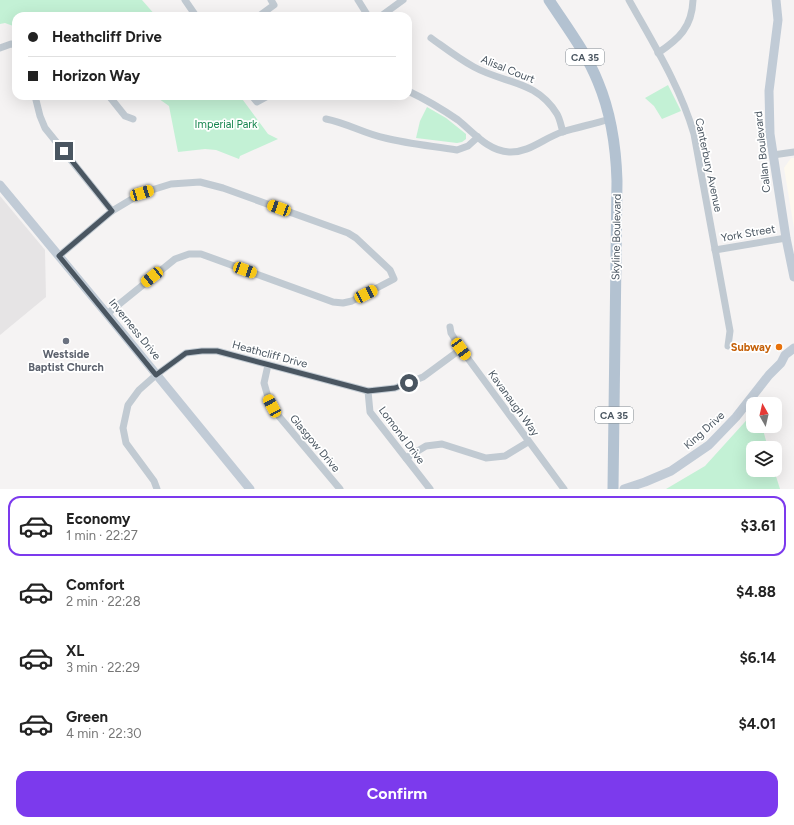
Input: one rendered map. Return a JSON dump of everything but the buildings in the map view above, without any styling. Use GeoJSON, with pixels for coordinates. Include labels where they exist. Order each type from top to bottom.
{"type":"FeatureCollection","features":[{"type":"Feature","properties":{"kind":"main road","name":"Skyline Boulevard"},"geometry":{"type":"LineString","coordinates":[[549,0],[580,47],[598,80],[610,119],[616,161],[613,489]]}},
{"type":"Feature","properties":{"kind":"street"},"geometry":{"type":"LineString","coordinates":[[185,0],[193,12]]}},
{"type":"Feature","properties":{"kind":"street"},"geometry":{"type":"LineString","coordinates":[[264,12],[274,4],[272,0]]}},
{"type":"Feature","properties":{"kind":"street"},"geometry":{"type":"LineString","coordinates":[[358,0],[366,12]]}},
{"type":"Feature","properties":{"kind":"street"},"geometry":{"type":"LineString","coordinates":[[386,12],[403,0]]}},
{"type":"Feature","properties":{"kind":"street","name":"Canterbury Avenue"},"geometry":{"type":"LineString","coordinates":[[629,0],[678,91],[689,117],[694,134],[730,331],[728,346]]}},
{"type":"Feature","properties":{"kind":"street"},"geometry":{"type":"LineString","coordinates":[[658,53],[675,41],[684,31],[692,10],[693,0]]}},
{"type":"Feature","properties":{"kind":"street","name":"Callan Boulevard"},"geometry":{"type":"LineString","coordinates":[[776,0],[778,20],[769,92],[770,134],[786,238],[794,277]]}},
{"type":"Feature","properties":{"kind":"street","name":"Alisal Court"},"geometry":{"type":"LineString","coordinates":[[431,38],[475,67],[501,78],[522,84],[541,95],[558,115],[562,132]]}},
{"type":"Feature","properties":{"kind":"street"},"geometry":{"type":"LineString","coordinates":[[0,48],[12,44]]}},
{"type":"Feature","properties":{"kind":"street"},"geometry":{"type":"LineString","coordinates":[[412,93],[459,121],[493,148],[509,152],[535,146],[562,132],[610,119]]}},
{"type":"Feature","properties":{"kind":"street"},"geometry":{"type":"LineString","coordinates":[[36,100],[45,128],[112,211]]}},
{"type":"Feature","properties":{"kind":"street"},"geometry":{"type":"LineString","coordinates":[[112,100],[125,116],[133,119]]}},
{"type":"Feature","properties":{"kind":"street"},"geometry":{"type":"LineString","coordinates":[[326,119],[339,121],[362,131],[385,138],[457,150],[468,146],[478,137]]}},
{"type":"Feature","properties":{"kind":"street"},"geometry":{"type":"LineString","coordinates":[[773,155],[794,152]]}},
{"type":"Feature","properties":{"kind":"street"},"geometry":{"type":"LineString","coordinates":[[59,256],[112,211],[142,193],[171,184],[200,182],[223,188],[348,233],[356,238],[390,270],[394,279],[352,300],[342,303],[326,299],[201,254],[189,254],[175,259],[108,314]]}},
{"type":"Feature","properties":{"kind":"street","name":"Inverness Drive"},"geometry":{"type":"LineString","coordinates":[[0,185],[108,314],[250,489]]}},
{"type":"Feature","properties":{"kind":"street","name":"York Street"},"geometry":{"type":"LineString","coordinates":[[715,250],[786,238]]}},
{"type":"Feature","properties":{"kind":"street","name":"Kavanaugh Way"},"geometry":{"type":"LineString","coordinates":[[450,328],[451,333],[461,349],[564,489]]}},
{"type":"Feature","properties":{"kind":"street","name":"King Drive"},"geometry":{"type":"LineString","coordinates":[[624,489],[671,471],[709,445],[723,432],[769,375],[781,363],[785,355],[794,348]]}},
{"type":"Feature","properties":{"kind":"street","name":"Heathcliff Drive"},"geometry":{"type":"LineString","coordinates":[[157,489],[154,481],[126,443],[124,428],[128,404],[139,390],[156,375],[186,353],[217,351],[368,391],[395,388],[423,377],[461,349]]}},
{"type":"Feature","properties":{"kind":"street","name":"King Drive"},"geometry":{"type":"LineString","coordinates":[[781,363],[794,356]]}},
{"type":"Feature","properties":{"kind":"street","name":"Glasgow Drive"},"geometry":{"type":"LineString","coordinates":[[268,364],[264,383],[268,397],[277,414],[340,489]]}},
{"type":"Feature","properties":{"kind":"street","name":"Lomond Drive"},"geometry":{"type":"LineString","coordinates":[[368,391],[370,412],[430,489]]}},
{"type":"Feature","properties":{"kind":"street"},"geometry":{"type":"LineString","coordinates":[[406,458],[426,446],[442,444],[486,458],[505,456],[528,442]]}},
{"type":"Feature","properties":{"kind":"shaded area"},"geometry":{"type":"Polygon","coordinates":[[[791,158],[794,158],[794,228],[784,168],[791,158]]]}},
{"type":"Feature","properties":{"kind":"shaded area"},"geometry":{"type":"Polygon","coordinates":[[[0,196],[45,250],[46,297],[0,335],[0,196]]]}},
{"type":"Feature","properties":{"kind":"green space"},"geometry":{"type":"Polygon","coordinates":[[[0,0],[142,0],[152,12],[12,12],[12,26],[5,23],[0,24],[0,0]]]}},
{"type":"Feature","properties":{"kind":"green space"},"geometry":{"type":"Polygon","coordinates":[[[668,85],[681,111],[662,119],[654,106],[645,98],[668,85]]]}},
{"type":"Feature","properties":{"kind":"green space","name":"Imperial Park"},"geometry":{"type":"Polygon","coordinates":[[[161,100],[243,100],[268,134],[278,139],[240,156],[239,159],[216,150],[205,149],[178,152],[169,106],[161,100]]]}},
{"type":"Feature","properties":{"kind":"green space"},"geometry":{"type":"Polygon","coordinates":[[[427,107],[446,118],[466,134],[466,139],[457,143],[416,138],[420,121],[427,107]]]}},
{"type":"Feature","properties":{"kind":"green space"},"geometry":{"type":"Polygon","coordinates":[[[746,421],[746,433],[764,433],[766,441],[746,441],[746,477],[776,477],[780,489],[666,489],[705,466],[746,421]]]}},
{"type":"Feature","properties":{"kind":"place","name":"Westside Baptist Church"},"geometry":{"type":"Point","coordinates":[66,341]}},
{"type":"Feature","properties":{"kind":"place","name":"Subway"},"geometry":{"type":"Point","coordinates":[779,347]}},
{"type":"Feature","properties":{"kind":"route"},"geometry":{"type":"LineString","coordinates":[[64,151],[112,211],[59,256],[108,314],[156,375],[186,353],[217,351],[368,391],[395,388],[409,383]]}}]}
